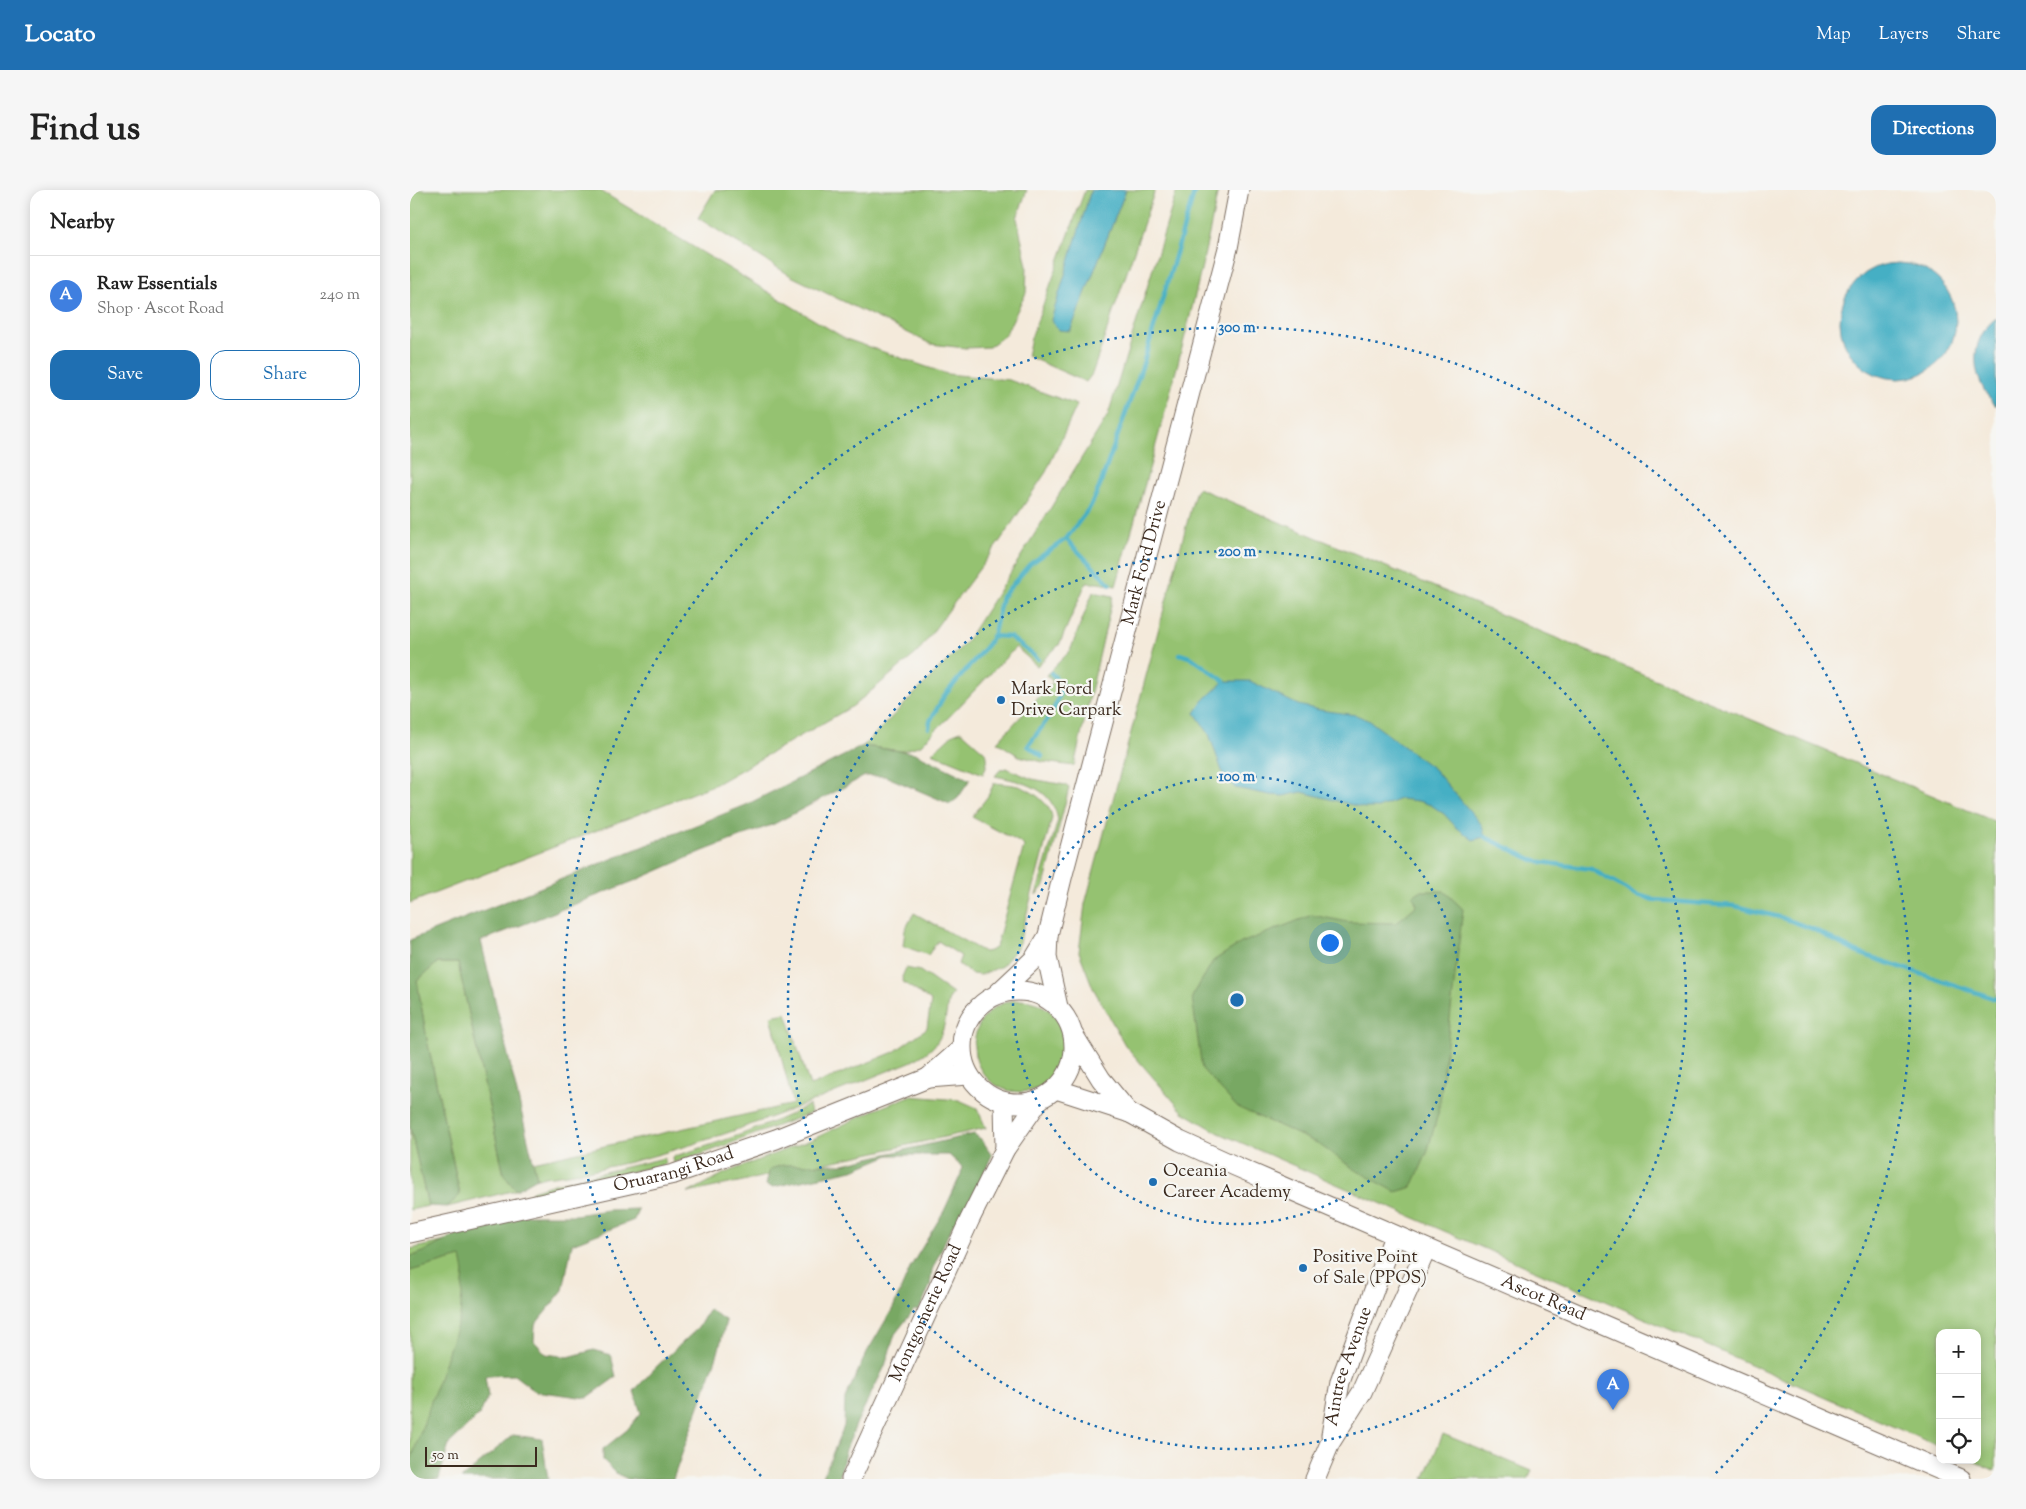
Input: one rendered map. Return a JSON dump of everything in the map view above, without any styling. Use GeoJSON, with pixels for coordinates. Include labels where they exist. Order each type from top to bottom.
{"type":"FeatureCollection","features":[{"type":"Feature","properties":{"kind":"street","name":"Mark Ford Drive"},"geometry":{"type":"LineString","coordinates":[[1058,1007],[1047,957],[1048,935],[1225,258],[1239,190]]}},
{"type":"Feature","properties":{"kind":"street","name":"Mark Ford Drive"},"geometry":{"type":"LineString","coordinates":[[997,994],[1034,959],[1048,935]]}},
{"type":"Feature","properties":{"kind":"street"},"geometry":{"type":"LineString","coordinates":[[1013,990],[1030,991],[1045,997],[1058,1007],[1067,1019],[1073,1033],[1074,1053],[1068,1073],[1048,1094],[1022,1103],[1004,1102],[990,1096],[968,1074],[963,1062],[961,1049],[966,1024],[972,1012],[981,1003],[997,994],[1013,990]]}},
{"type":"Feature","properties":{"kind":"street","name":"Ascot Road"},"geometry":{"type":"LineString","coordinates":[[1073,1033],[1101,1079],[1130,1113]]}},
{"type":"Feature","properties":{"kind":"street","name":"Ōruarangi Road"},"geometry":{"type":"LineString","coordinates":[[928,1078],[961,1049]]}},
{"type":"Feature","properties":{"kind":"street","name":"Ōruarangi Road"},"geometry":{"type":"LineString","coordinates":[[410,1233],[674,1174],[776,1139],[928,1078],[968,1074]]}},
{"type":"Feature","properties":{"kind":"street","name":"Ascot Road"},"geometry":{"type":"LineString","coordinates":[[1048,1094],[1130,1113],[1188,1145],[1394,1236],[1961,1479]]}},
{"type":"Feature","properties":{"kind":"street","name":"Montgomerie Road"},"geometry":{"type":"LineString","coordinates":[[852,1479],[970,1219],[1005,1149],[1048,1094]]}},
{"type":"Feature","properties":{"kind":"street","name":"Montgomerie Road"},"geometry":{"type":"LineString","coordinates":[[1004,1102],[1005,1149]]}},
{"type":"Feature","properties":{"kind":"street","name":"Aintree Avenue"},"geometry":{"type":"LineString","coordinates":[[1330,1443],[1340,1382],[1394,1236]]}},
{"type":"Feature","properties":{"kind":"street","name":"Aintree Avenue"},"geometry":{"type":"LineString","coordinates":[[1315,1479],[1330,1443],[1362,1392],[1426,1250]]}},
{"type":"Feature","properties":{"kind":"green space"},"geometry":{"type":"Polygon","coordinates":[[[410,190],[599,190],[846,339],[947,374],[1009,380],[1077,405],[1046,472],[1000,541],[917,653],[853,706],[716,784],[410,903],[410,190]]]}},
{"type":"Feature","properties":{"kind":"green space"},"geometry":{"type":"Polygon","coordinates":[[[715,190],[1027,190],[1017,218],[1027,266],[1026,293],[1005,335],[989,347],[965,348],[931,344],[791,276],[698,218],[715,190]]]}},
{"type":"Feature","properties":{"kind":"green space"},"geometry":{"type":"Polygon","coordinates":[[[1085,190],[1091,190],[1088,199],[1070,331],[1126,190],[1155,190],[1092,374],[1086,382],[1027,356],[1031,338],[1085,190]]]}},
{"type":"Feature","properties":{"kind":"green space"},"geometry":{"type":"Polygon","coordinates":[[[1177,190],[1218,190],[1184,340],[1116,586],[1086,583],[1059,645],[1037,666],[1016,647],[921,745],[902,751],[863,746],[966,642],[1108,415],[1177,190]]]}},
{"type":"Feature","properties":{"kind":"green space"},"geometry":{"type":"Polygon","coordinates":[[[1198,488],[1996,822],[1996,1471],[1980,1464],[1981,1329],[1936,1329],[1936,1445],[1219,1133],[1183,1112],[1125,1045],[1093,988],[1079,952],[1085,904],[1195,493],[1198,488]]]}},
{"type":"Feature","properties":{"kind":"green space"},"geometry":{"type":"Polygon","coordinates":[[[1093,592],[1113,596],[1074,766],[1043,762],[1019,756],[997,742],[1053,682],[1046,675],[1070,651],[1093,592]]]}},
{"type":"Feature","properties":{"kind":"green space"},"geometry":{"type":"Polygon","coordinates":[[[961,731],[986,753],[987,761],[983,774],[932,753],[953,734],[961,731]]]}},
{"type":"Feature","properties":{"kind":"green space"},"geometry":{"type":"Polygon","coordinates":[[[863,746],[915,753],[970,780],[958,798],[950,804],[885,776],[865,776],[774,824],[481,941],[537,1178],[516,1190],[504,1175],[458,963],[437,963],[417,981],[427,1040],[460,1195],[447,1207],[428,1206],[410,1127],[410,940],[746,805],[863,746]]]}},
{"type":"Feature","properties":{"kind":"green space"},"geometry":{"type":"Polygon","coordinates":[[[1006,768],[1032,779],[1065,785],[1069,788],[1044,886],[1036,895],[1058,820],[1050,800],[1043,793],[1026,784],[995,776],[1000,770],[1006,768]]]}},
{"type":"Feature","properties":{"kind":"green space"},"geometry":{"type":"Polygon","coordinates":[[[994,783],[1015,785],[1029,790],[1045,803],[1049,808],[1052,818],[1018,947],[1002,966],[981,975],[972,974],[958,964],[961,956],[938,941],[928,955],[903,946],[905,930],[914,913],[984,952],[996,947],[1024,846],[972,817],[988,796],[994,783]]]}},
{"type":"Feature","properties":{"kind":"green space"},"geometry":{"type":"Polygon","coordinates":[[[1420,891],[1444,891],[1463,909],[1439,1110],[1427,1153],[1412,1187],[1396,1192],[1354,1169],[1317,1143],[1237,1107],[1202,1069],[1192,997],[1213,961],[1241,943],[1312,915],[1348,922],[1396,923],[1417,905],[1413,896],[1420,891]]]}},
{"type":"Feature","properties":{"kind":"green space"},"geometry":{"type":"Polygon","coordinates":[[[437,963],[458,963],[504,1175],[516,1190],[447,1207],[460,1194],[427,1040],[417,981],[437,963]]]}},
{"type":"Feature","properties":{"kind":"green space"},"geometry":{"type":"Polygon","coordinates":[[[906,968],[920,971],[953,994],[948,1001],[939,1039],[931,1049],[918,1058],[786,1111],[692,1145],[614,1166],[537,1178],[533,1162],[793,1104],[771,1016],[786,1013],[810,1086],[894,1052],[927,1028],[931,1001],[903,982],[902,977],[906,968]]]}},
{"type":"Feature","properties":{"kind":"green space"},"geometry":{"type":"Polygon","coordinates":[[[1011,1000],[1029,1000],[1046,1007],[1059,1020],[1066,1037],[1066,1055],[1059,1072],[1046,1085],[1029,1092],[1011,1092],[994,1085],[981,1072],[974,1055],[974,1037],[981,1020],[994,1007],[1011,1000]]]}},
{"type":"Feature","properties":{"kind":"green space"},"geometry":{"type":"Polygon","coordinates":[[[910,1096],[959,1100],[977,1108],[986,1128],[688,1193],[725,1173],[813,1139],[872,1111],[910,1096]]]}},
{"type":"Feature","properties":{"kind":"green space"},"geometry":{"type":"Polygon","coordinates":[[[809,1105],[811,1113],[708,1152],[673,1163],[672,1157],[758,1128],[809,1105]]]}},
{"type":"Feature","properties":{"kind":"green space"},"geometry":{"type":"Polygon","coordinates":[[[410,1127],[428,1206],[410,1210],[410,1127]]]}},
{"type":"Feature","properties":{"kind":"green space"},"geometry":{"type":"Polygon","coordinates":[[[974,1134],[982,1140],[992,1155],[975,1193],[950,1230],[932,1270],[930,1286],[919,1310],[914,1310],[895,1334],[885,1366],[857,1422],[845,1452],[839,1479],[822,1479],[844,1426],[845,1399],[867,1352],[893,1308],[911,1266],[944,1211],[961,1174],[962,1167],[949,1155],[889,1155],[853,1170],[773,1187],[766,1185],[770,1169],[783,1165],[843,1164],[974,1134]]]}},
{"type":"Feature","properties":{"kind":"green space"},"geometry":{"type":"Polygon","coordinates":[[[664,1158],[666,1164],[530,1196],[532,1191],[554,1184],[664,1158]]]}},
{"type":"Feature","properties":{"kind":"green space"},"geometry":{"type":"Polygon","coordinates":[[[638,1209],[634,1220],[572,1244],[563,1290],[535,1325],[534,1341],[546,1354],[568,1357],[594,1350],[611,1355],[616,1377],[587,1398],[535,1391],[514,1375],[485,1376],[488,1396],[480,1414],[449,1444],[439,1479],[410,1479],[410,1463],[460,1317],[464,1272],[461,1257],[410,1271],[410,1256],[431,1248],[471,1227],[528,1215],[575,1215],[607,1210],[638,1209]]]}},
{"type":"Feature","properties":{"kind":"green space"},"geometry":{"type":"Polygon","coordinates":[[[512,1226],[410,1479],[410,1249],[512,1226]]]}},
{"type":"Feature","properties":{"kind":"green space"},"geometry":{"type":"Polygon","coordinates":[[[709,1309],[726,1321],[718,1353],[673,1479],[628,1479],[617,1474],[603,1460],[603,1449],[627,1430],[641,1413],[634,1391],[655,1368],[698,1328],[709,1309]]]}},
{"type":"Feature","properties":{"kind":"green space"},"geometry":{"type":"Polygon","coordinates":[[[1443,1434],[1532,1471],[1528,1479],[1424,1479],[1443,1434]]]}},
{"type":"Feature","properties":{"kind":"green space"},"geometry":{"type":"Polygon","coordinates":[[[513,1435],[542,1439],[548,1479],[461,1479],[513,1435]]]}},
{"type":"Feature","properties":{"kind":"water"},"geometry":{"type":"Polygon","coordinates":[[[1091,190],[1126,190],[1070,331],[1059,330],[1051,320],[1091,190]]]}},
{"type":"Feature","properties":{"kind":"water"},"geometry":{"type":"Polygon","coordinates":[[[1898,263],[1920,267],[1939,280],[1952,299],[1956,321],[1952,343],[1939,362],[1920,375],[1898,379],[1876,375],[1857,362],[1844,343],[1840,321],[1844,299],[1857,280],[1876,267],[1898,263]]]}},
{"type":"Feature","properties":{"kind":"water"},"geometry":{"type":"Polygon","coordinates":[[[1996,318],[1996,406],[1982,385],[1976,362],[1976,350],[1986,328],[1996,318]]]}},
{"type":"Feature","properties":{"kind":"water"},"geometry":{"type":"Polygon","coordinates":[[[1224,681],[1250,681],[1298,705],[1356,715],[1370,721],[1434,769],[1482,825],[1485,837],[1473,840],[1456,827],[1444,814],[1431,805],[1418,801],[1400,799],[1378,808],[1364,808],[1302,792],[1283,796],[1235,788],[1223,774],[1209,734],[1195,713],[1203,701],[1224,681]]]}},
{"type":"Feature","properties":{"kind":"waterway"},"geometry":{"type":"LineString","coordinates":[[929,728],[930,721],[944,696],[988,644],[994,633],[1002,597],[1030,564],[1066,539],[1090,507],[1099,488],[1143,364],[1195,190]]}},
{"type":"Feature","properties":{"kind":"waterway"},"geometry":{"type":"LineString","coordinates":[[1066,539],[1110,584]]}},
{"type":"Feature","properties":{"kind":"waterway"},"geometry":{"type":"LineString","coordinates":[[992,636],[1010,637],[1038,659]]}},
{"type":"Feature","properties":{"kind":"waterway"},"geometry":{"type":"LineString","coordinates":[[1180,654],[1192,658],[1224,681]]}},
{"type":"Feature","properties":{"kind":"waterway"},"geometry":{"type":"LineString","coordinates":[[1042,756],[1028,746],[1058,700],[1061,683],[1051,673]]}},
{"type":"Feature","properties":{"kind":"waterway"},"geometry":{"type":"LineString","coordinates":[[1485,837],[1535,861],[1591,869],[1635,894],[1654,900],[1735,906],[1783,918],[1813,929],[1856,952],[1996,999]]}},
{"type":"Feature","properties":{"kind":"place","name":"Mark Ford Drive Carpark"},"geometry":{"type":"Point","coordinates":[1001,700]}},
{"type":"Feature","properties":{"kind":"place","name":"Oceania Career Academy"},"geometry":{"type":"Point","coordinates":[1153,1182]}},
{"type":"Feature","properties":{"kind":"place","name":"Positive Point of Sale (PPOS)"},"geometry":{"type":"Point","coordinates":[1303,1268]}},
{"type":"Feature","properties":{"kind":"place","name":"Raw Essentials"},"geometry":{"type":"Point","coordinates":[1613,1410]}}]}
